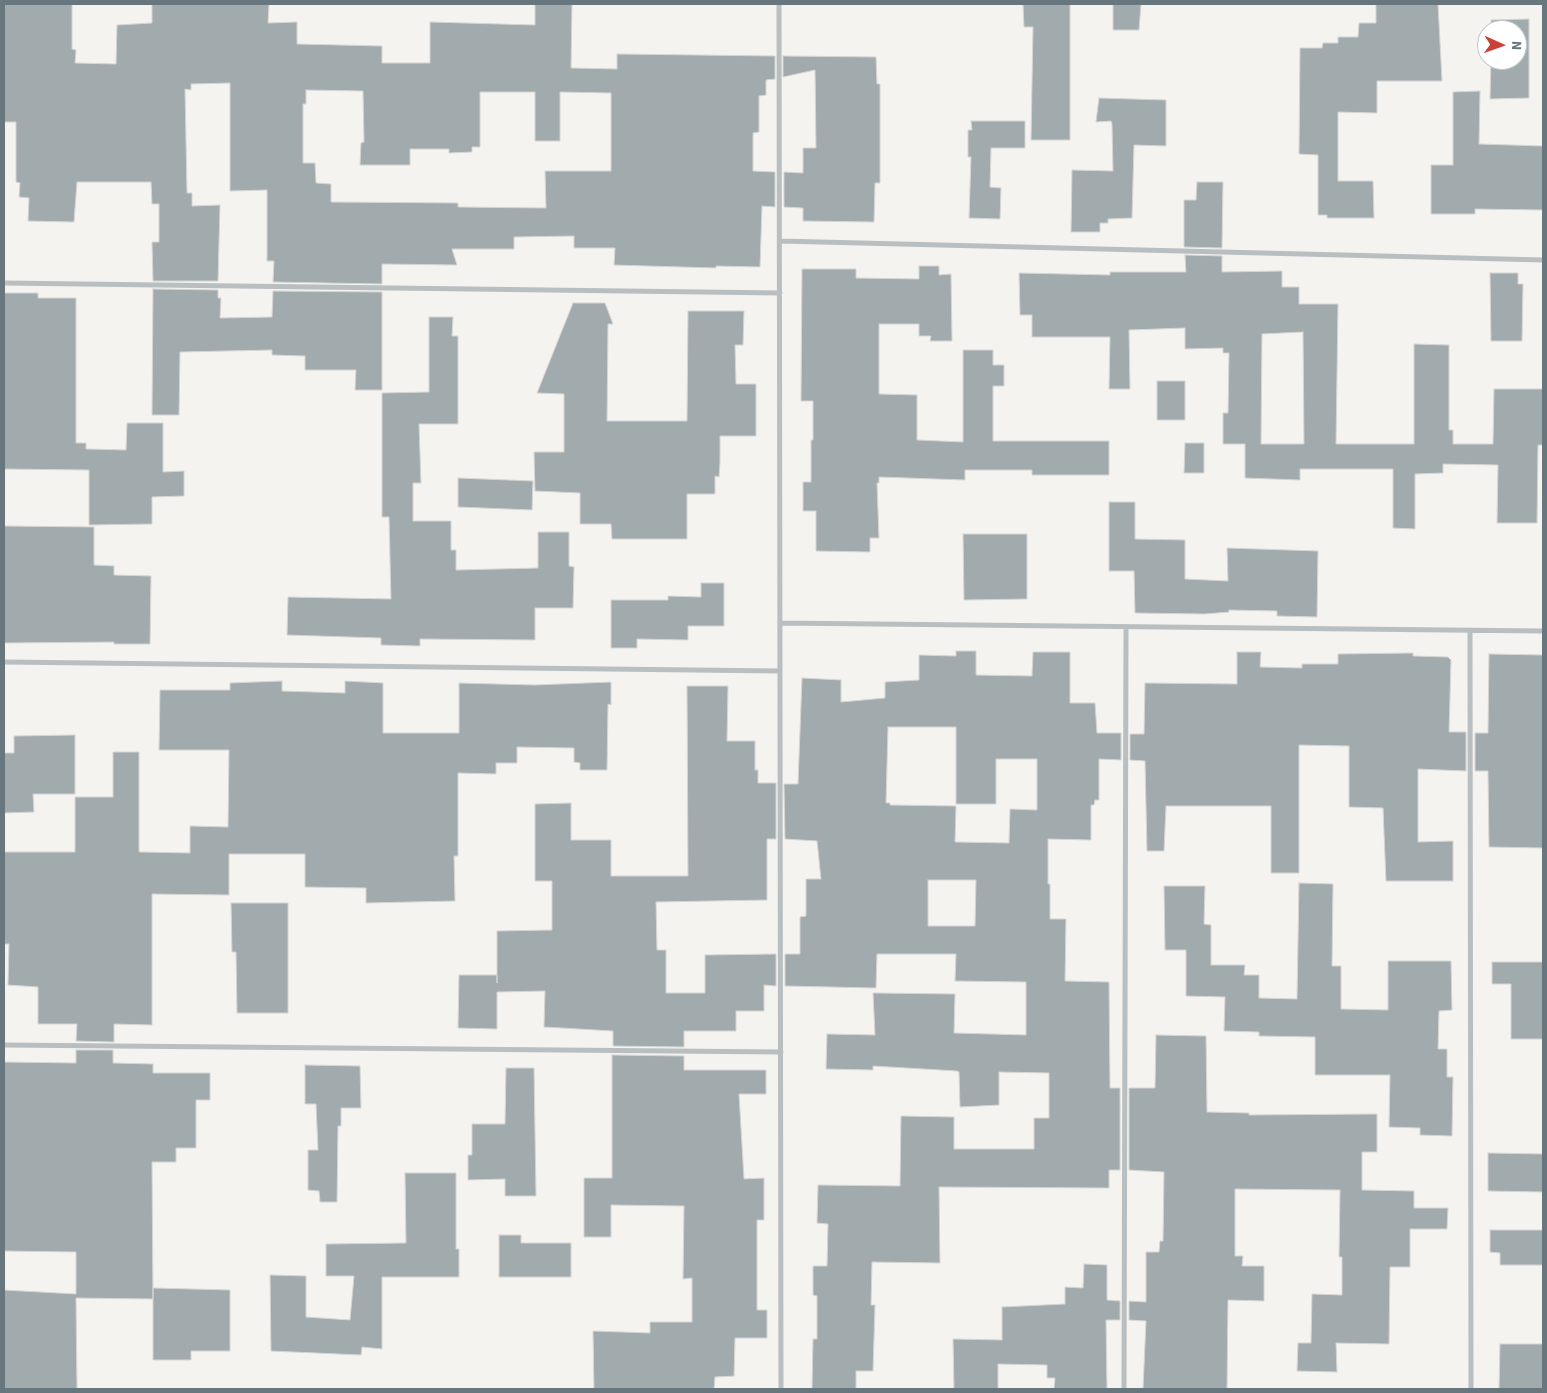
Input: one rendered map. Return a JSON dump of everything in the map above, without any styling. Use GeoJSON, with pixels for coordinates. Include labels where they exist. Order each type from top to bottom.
{"type":"FeatureCollection","features":[{"type":"Feature","properties":{"kind":"street"},"geometry":{"type":"LineString","coordinates":[[779,4],[781,1389]]}},
{"type":"Feature","properties":{"kind":"street"},"geometry":{"type":"LineString","coordinates":[[780,241],[1543,260]]}},
{"type":"Feature","properties":{"kind":"street"},"geometry":{"type":"LineString","coordinates":[[4,283],[780,293]]}},
{"type":"Feature","properties":{"kind":"street"},"geometry":{"type":"LineString","coordinates":[[780,623],[1543,631]]}},
{"type":"Feature","properties":{"kind":"street"},"geometry":{"type":"LineString","coordinates":[[1124,1389],[1126,626]]}},
{"type":"Feature","properties":{"kind":"street"},"geometry":{"type":"LineString","coordinates":[[1470,630],[1471,1389]]}},
{"type":"Feature","properties":{"kind":"street"},"geometry":{"type":"LineString","coordinates":[[4,662],[780,672]]}},
{"type":"Feature","properties":{"kind":"street"},"geometry":{"type":"LineString","coordinates":[[4,1045],[781,1052]]}},
{"type":"Feature","properties":{"kind":"building"},"geometry":{"type":"Polygon","coordinates":[[[4,4],[72,4],[72,49],[76,50],[75,63],[116,64],[117,25],[152,23],[152,4],[269,4],[268,23],[297,22],[297,44],[382,46],[382,63],[430,63],[430,22],[535,25],[535,4],[572,4],[571,68],[617,69],[617,54],[775,56],[775,79],[766,80],[766,95],[759,96],[759,132],[753,133],[753,171],[775,172],[775,207],[762,206],[760,267],[716,266],[716,268],[614,265],[615,248],[574,248],[574,236],[514,237],[514,249],[452,249],[457,265],[382,264],[382,284],[273,282],[274,261],[267,261],[267,190],[230,191],[230,83],[191,84],[191,90],[185,89],[187,193],[192,193],[192,206],[220,205],[218,281],[153,281],[152,242],[159,242],[159,204],[152,204],[151,182],[77,182],[74,222],[28,221],[29,198],[19,197],[20,183],[16,182],[16,122],[4,122],[4,4]],[[306,90],[306,104],[303,104],[303,163],[315,163],[316,183],[331,184],[331,202],[458,203],[458,207],[546,208],[545,171],[611,171],[611,93],[560,92],[560,141],[535,141],[535,92],[480,92],[480,147],[472,147],[472,152],[449,153],[449,149],[410,149],[410,165],[360,165],[361,143],[364,142],[363,91],[306,90]]]}},
{"type":"Feature","properties":{"kind":"building"},"geometry":{"type":"Polygon","coordinates":[[[1023,4],[1070,4],[1070,140],[1031,140],[1033,27],[1024,27],[1023,4]]]}},
{"type":"Feature","properties":{"kind":"building"},"geometry":{"type":"Polygon","coordinates":[[[1113,4],[1141,4],[1139,30],[1113,30],[1113,4]]]}},
{"type":"Feature","properties":{"kind":"building"},"geometry":{"type":"Polygon","coordinates":[[[1376,4],[1438,4],[1442,81],[1377,81],[1377,113],[1338,112],[1338,181],[1373,181],[1374,218],[1327,218],[1327,215],[1318,215],[1318,155],[1299,154],[1300,48],[1322,48],[1323,43],[1338,43],[1338,37],[1358,37],[1359,23],[1376,23],[1376,4]]]}},
{"type":"Feature","properties":{"kind":"building"},"geometry":{"type":"Polygon","coordinates":[[[1529,19],[1529,98],[1490,99],[1491,70],[1527,70],[1527,20],[1491,20],[1529,19]]]}},
{"type":"Feature","properties":{"kind":"building"},"geometry":{"type":"Polygon","coordinates":[[[783,56],[876,57],[877,84],[880,84],[880,183],[875,183],[874,222],[803,221],[803,208],[784,207],[784,172],[803,173],[803,148],[816,148],[815,70],[783,77],[783,56]]]}},
{"type":"Feature","properties":{"kind":"building"},"geometry":{"type":"Polygon","coordinates":[[[1480,91],[1479,144],[1543,146],[1543,210],[1475,209],[1475,214],[1431,214],[1431,165],[1453,165],[1453,92],[1480,91]]]}},
{"type":"Feature","properties":{"kind":"building"},"geometry":{"type":"Polygon","coordinates":[[[1099,98],[1166,100],[1166,146],[1134,145],[1132,218],[1108,219],[1108,223],[1100,223],[1100,232],[1071,232],[1072,170],[1113,171],[1112,124],[1111,121],[1096,122],[1099,98]]]}},
{"type":"Feature","properties":{"kind":"building"},"geometry":{"type":"Polygon","coordinates":[[[971,121],[1025,121],[1025,148],[991,148],[990,187],[1001,188],[1000,219],[969,218],[971,157],[968,157],[968,130],[972,130],[971,121]]]}},
{"type":"Feature","properties":{"kind":"building"},"geometry":{"type":"Polygon","coordinates":[[[1197,182],[1223,182],[1222,248],[1184,247],[1184,200],[1196,200],[1197,182]]]}},
{"type":"Feature","properties":{"kind":"building"},"geometry":{"type":"Polygon","coordinates":[[[1185,255],[1222,256],[1222,272],[1282,271],[1282,287],[1299,287],[1299,304],[1338,304],[1336,444],[1414,444],[1414,344],[1449,345],[1449,430],[1453,430],[1453,444],[1493,444],[1494,389],[1543,389],[1543,445],[1538,445],[1537,523],[1497,523],[1498,465],[1443,464],[1443,473],[1415,474],[1415,529],[1393,528],[1393,469],[1300,469],[1300,480],[1245,478],[1245,444],[1223,444],[1223,413],[1228,413],[1229,353],[1223,353],[1223,348],[1185,349],[1185,328],[1129,330],[1130,389],[1109,389],[1110,337],[1032,337],[1032,315],[1020,315],[1019,273],[1110,275],[1110,272],[1186,272],[1185,255]],[[1303,332],[1262,334],[1261,444],[1304,444],[1303,332]]]}},
{"type":"Feature","properties":{"kind":"building"},"geometry":{"type":"Polygon","coordinates":[[[919,266],[939,266],[939,275],[951,274],[952,341],[930,341],[931,336],[919,336],[919,324],[879,324],[879,394],[917,395],[917,440],[963,442],[963,350],[993,350],[993,365],[1004,365],[1004,386],[993,386],[993,441],[1109,441],[1109,475],[1032,475],[1032,470],[965,470],[965,480],[879,477],[879,483],[877,483],[879,538],[870,538],[870,552],[816,551],[816,511],[803,511],[803,482],[811,482],[813,401],[801,401],[802,269],[856,269],[856,278],[919,279],[919,266]]]}},
{"type":"Feature","properties":{"kind":"building"},"geometry":{"type":"Polygon","coordinates":[[[1490,273],[1518,273],[1518,284],[1523,284],[1522,341],[1491,341],[1490,273]]]}},
{"type":"Feature","properties":{"kind":"building"},"geometry":{"type":"Polygon","coordinates":[[[153,289],[218,290],[218,298],[221,298],[220,318],[272,317],[273,291],[382,292],[382,390],[355,390],[356,370],[305,370],[305,356],[272,355],[272,350],[180,352],[179,415],[152,415],[153,289]]]}},
{"type":"Feature","properties":{"kind":"building"},"geometry":{"type":"Polygon","coordinates":[[[4,293],[38,293],[38,298],[76,298],[76,443],[86,443],[86,449],[126,450],[127,423],[163,423],[163,472],[184,471],[184,496],[152,497],[152,524],[89,525],[89,470],[4,469],[4,293]]]}},
{"type":"Feature","properties":{"kind":"building"},"geometry":{"type":"Polygon","coordinates":[[[573,303],[605,303],[613,324],[608,324],[607,421],[687,421],[688,311],[744,311],[743,345],[735,345],[736,384],[756,384],[756,436],[720,436],[719,477],[715,476],[715,494],[687,494],[687,539],[612,539],[611,524],[580,524],[580,493],[535,491],[534,452],[564,452],[564,394],[537,393],[573,303]]]}},
{"type":"Feature","properties":{"kind":"building"},"geometry":{"type":"Polygon","coordinates":[[[429,317],[453,317],[452,336],[458,336],[458,424],[419,424],[421,483],[413,483],[413,521],[451,521],[451,550],[456,550],[456,570],[538,568],[538,532],[569,532],[569,566],[574,567],[573,608],[535,608],[535,640],[420,639],[420,646],[381,645],[381,638],[287,635],[288,597],[391,599],[389,517],[382,517],[382,393],[429,392],[429,317]]]}},
{"type":"Feature","properties":{"kind":"building"},"geometry":{"type":"Polygon","coordinates":[[[1157,381],[1185,381],[1185,420],[1157,420],[1157,381]]]}},
{"type":"Feature","properties":{"kind":"building"},"geometry":{"type":"Polygon","coordinates":[[[1185,443],[1204,443],[1204,473],[1184,473],[1185,443]]]}},
{"type":"Feature","properties":{"kind":"building"},"geometry":{"type":"Polygon","coordinates":[[[458,478],[533,481],[532,510],[458,507],[458,478]]]}},
{"type":"Feature","properties":{"kind":"building"},"geometry":{"type":"Polygon","coordinates":[[[1109,502],[1135,502],[1135,539],[1185,540],[1185,579],[1228,581],[1227,548],[1318,551],[1317,617],[1277,616],[1277,611],[1229,610],[1229,612],[1205,614],[1135,613],[1134,571],[1109,571],[1109,502]]]}},
{"type":"Feature","properties":{"kind":"building"},"geometry":{"type":"Polygon","coordinates":[[[4,526],[94,527],[94,565],[114,566],[114,575],[151,576],[150,644],[114,644],[114,642],[4,643],[4,526]]]}},
{"type":"Feature","properties":{"kind":"building"},"geometry":{"type":"Polygon","coordinates":[[[963,534],[1027,534],[1027,599],[964,600],[963,534]]]}},
{"type":"Feature","properties":{"kind":"building"},"geometry":{"type":"Polygon","coordinates":[[[701,583],[724,583],[724,626],[688,626],[688,640],[637,639],[637,648],[611,648],[611,600],[668,600],[668,596],[701,597],[701,583]]]}},
{"type":"Feature","properties":{"kind":"building"},"geometry":{"type":"Polygon","coordinates":[[[956,651],[976,651],[976,675],[1032,676],[1033,652],[1070,652],[1070,703],[1095,703],[1097,733],[1121,733],[1121,760],[1099,759],[1099,800],[1095,800],[1094,805],[1091,805],[1091,840],[1048,839],[1050,919],[1066,919],[1065,981],[1109,982],[1110,1088],[1120,1088],[1120,1170],[1109,1170],[1109,1188],[939,1187],[940,1263],[872,1262],[871,1305],[875,1305],[873,1371],[856,1371],[856,1389],[812,1389],[813,1339],[817,1339],[817,1296],[813,1295],[813,1266],[827,1266],[828,1224],[817,1223],[818,1185],[900,1186],[901,1116],[954,1117],[954,1149],[1034,1149],[1034,1118],[1049,1118],[1049,1073],[999,1072],[999,1105],[960,1107],[959,1072],[957,1071],[873,1066],[873,1070],[826,1069],[827,1034],[875,1035],[873,993],[955,994],[954,1033],[1026,1035],[1026,982],[955,981],[956,954],[877,954],[876,988],[785,986],[785,954],[800,954],[800,917],[806,916],[806,879],[821,879],[817,841],[785,839],[784,784],[798,784],[802,678],[841,680],[841,702],[885,698],[885,682],[919,680],[919,655],[956,656],[956,651]],[[888,727],[886,803],[890,803],[890,805],[956,806],[955,842],[1009,843],[1010,809],[1037,810],[1037,759],[996,759],[996,804],[956,804],[956,727],[888,727]],[[928,880],[928,926],[975,926],[976,880],[928,880]]]}},
{"type":"Feature","properties":{"kind":"building"},"geometry":{"type":"Polygon","coordinates":[[[1237,652],[1261,652],[1260,667],[1302,668],[1302,664],[1338,664],[1338,654],[1413,653],[1413,656],[1448,657],[1451,660],[1449,732],[1466,732],[1466,771],[1418,769],[1418,842],[1453,841],[1453,881],[1386,881],[1383,808],[1349,807],[1349,746],[1299,745],[1299,873],[1271,873],[1271,806],[1166,806],[1164,851],[1147,851],[1145,761],[1130,760],[1130,734],[1144,734],[1145,683],[1237,684],[1237,652]]]}},
{"type":"Feature","properties":{"kind":"building"},"geometry":{"type":"Polygon","coordinates":[[[1489,654],[1543,655],[1543,848],[1489,847],[1488,771],[1475,771],[1475,733],[1488,733],[1489,654]]]}},
{"type":"Feature","properties":{"kind":"building"},"geometry":{"type":"Polygon","coordinates":[[[282,681],[282,691],[345,693],[345,681],[383,683],[383,733],[459,733],[459,683],[535,685],[611,682],[611,705],[608,704],[607,770],[580,770],[580,763],[574,762],[574,748],[517,747],[517,763],[496,763],[496,774],[458,773],[458,856],[454,856],[455,901],[366,903],[366,888],[305,887],[305,854],[229,854],[229,895],[152,894],[152,1025],[114,1024],[114,1042],[76,1041],[77,1024],[38,1024],[38,987],[8,985],[9,944],[4,944],[4,852],[75,852],[75,797],[113,797],[113,752],[139,752],[139,852],[190,853],[190,826],[228,827],[229,750],[159,750],[160,690],[230,690],[230,683],[282,681]]]}},
{"type":"Feature","properties":{"kind":"building"},"geometry":{"type":"Polygon","coordinates":[[[687,686],[728,686],[727,741],[755,741],[755,770],[758,770],[758,783],[776,783],[776,839],[767,839],[767,900],[656,902],[657,950],[666,950],[666,993],[705,993],[705,955],[776,954],[776,986],[764,985],[764,1011],[736,1011],[736,1031],[684,1031],[684,1047],[613,1046],[613,1031],[544,1027],[545,991],[497,992],[497,1029],[458,1028],[459,975],[497,975],[497,931],[552,930],[552,881],[535,881],[535,804],[571,803],[571,840],[611,840],[611,876],[688,876],[687,686]]]}},
{"type":"Feature","properties":{"kind":"building"},"geometry":{"type":"Polygon","coordinates":[[[75,735],[75,794],[33,794],[34,812],[4,813],[4,753],[14,753],[14,736],[75,735]]]}},
{"type":"Feature","properties":{"kind":"building"},"geometry":{"type":"Polygon","coordinates":[[[1299,883],[1333,884],[1332,966],[1341,966],[1341,1009],[1388,1010],[1388,961],[1451,961],[1452,1010],[1439,1011],[1438,1049],[1447,1049],[1447,1077],[1453,1077],[1452,1136],[1420,1135],[1420,1128],[1389,1127],[1390,1075],[1315,1075],[1315,1037],[1259,1036],[1259,1032],[1224,1031],[1225,997],[1186,996],[1186,950],[1165,950],[1164,886],[1205,886],[1204,924],[1211,925],[1211,965],[1245,965],[1244,975],[1259,975],[1259,998],[1297,999],[1299,883]]]}},
{"type":"Feature","properties":{"kind":"building"},"geometry":{"type":"Polygon","coordinates":[[[231,903],[288,903],[288,1013],[237,1013],[236,952],[232,952],[231,903]]]}},
{"type":"Feature","properties":{"kind":"building"},"geometry":{"type":"Polygon","coordinates":[[[1492,962],[1543,962],[1543,1039],[1511,1039],[1511,984],[1492,984],[1492,962]]]}},
{"type":"Feature","properties":{"kind":"building"},"geometry":{"type":"Polygon","coordinates":[[[1156,1035],[1206,1036],[1207,1112],[1249,1113],[1249,1115],[1377,1114],[1377,1152],[1362,1152],[1362,1190],[1414,1191],[1414,1208],[1448,1208],[1447,1229],[1410,1229],[1410,1267],[1390,1267],[1389,1344],[1336,1343],[1337,1372],[1297,1371],[1298,1343],[1311,1343],[1312,1294],[1342,1295],[1342,1257],[1339,1257],[1340,1190],[1235,1189],[1235,1256],[1243,1256],[1242,1266],[1264,1266],[1264,1301],[1228,1300],[1227,1389],[1143,1389],[1146,1321],[1129,1320],[1129,1301],[1146,1302],[1146,1252],[1159,1252],[1160,1241],[1163,1241],[1164,1172],[1129,1170],[1129,1088],[1155,1088],[1156,1035]]]}},
{"type":"Feature","properties":{"kind":"building"},"geometry":{"type":"Polygon","coordinates":[[[76,1050],[113,1050],[113,1063],[153,1064],[153,1073],[210,1073],[210,1100],[196,1100],[196,1148],[176,1148],[176,1162],[152,1162],[153,1299],[76,1298],[77,1389],[4,1389],[4,1290],[76,1294],[76,1252],[4,1251],[4,1062],[76,1063],[76,1050]]]}},
{"type":"Feature","properties":{"kind":"building"},"geometry":{"type":"Polygon","coordinates":[[[612,1055],[684,1056],[684,1070],[766,1070],[766,1094],[739,1094],[744,1179],[764,1178],[764,1220],[757,1220],[757,1310],[767,1310],[767,1338],[735,1338],[734,1376],[715,1377],[714,1389],[594,1389],[593,1331],[650,1333],[650,1322],[692,1322],[692,1278],[683,1279],[684,1206],[611,1205],[611,1237],[584,1237],[584,1178],[612,1178],[612,1055]]]}},
{"type":"Feature","properties":{"kind":"building"},"geometry":{"type":"Polygon","coordinates":[[[305,1065],[360,1066],[361,1108],[341,1108],[341,1126],[338,1126],[337,1202],[320,1202],[319,1191],[308,1190],[308,1150],[318,1150],[316,1104],[305,1104],[305,1065]]]}},
{"type":"Feature","properties":{"kind":"building"},"geometry":{"type":"Polygon","coordinates":[[[506,1068],[534,1068],[536,1196],[505,1196],[505,1179],[468,1180],[468,1155],[472,1155],[472,1124],[505,1124],[506,1068]]]}},
{"type":"Feature","properties":{"kind":"building"},"geometry":{"type":"Polygon","coordinates":[[[1488,1153],[1543,1154],[1543,1192],[1488,1191],[1488,1153]]]}},
{"type":"Feature","properties":{"kind":"building"},"geometry":{"type":"Polygon","coordinates":[[[405,1173],[456,1173],[456,1249],[459,1249],[459,1277],[382,1277],[382,1349],[362,1347],[361,1355],[271,1351],[270,1275],[306,1276],[306,1317],[350,1320],[354,1276],[326,1276],[326,1244],[406,1243],[405,1173]]]}},
{"type":"Feature","properties":{"kind":"building"},"geometry":{"type":"Polygon","coordinates":[[[1490,1230],[1543,1230],[1543,1265],[1500,1265],[1500,1253],[1490,1252],[1490,1230]]]}},
{"type":"Feature","properties":{"kind":"building"},"geometry":{"type":"Polygon","coordinates":[[[499,1235],[521,1235],[521,1243],[571,1243],[571,1277],[499,1277],[499,1235]]]}},
{"type":"Feature","properties":{"kind":"building"},"geometry":{"type":"Polygon","coordinates":[[[1084,1264],[1107,1265],[1107,1300],[1120,1301],[1120,1320],[1106,1320],[1107,1389],[1054,1389],[1055,1378],[1047,1378],[1047,1365],[998,1364],[998,1389],[954,1389],[953,1339],[1002,1340],[1002,1307],[1065,1304],[1065,1287],[1083,1288],[1084,1264]]]}},
{"type":"Feature","properties":{"kind":"building"},"geometry":{"type":"Polygon","coordinates":[[[153,1288],[230,1290],[230,1351],[191,1351],[191,1360],[153,1360],[153,1288]]]}},
{"type":"Feature","properties":{"kind":"building"},"geometry":{"type":"Polygon","coordinates":[[[1500,1344],[1543,1344],[1543,1389],[1499,1389],[1500,1344]]]}}]}
